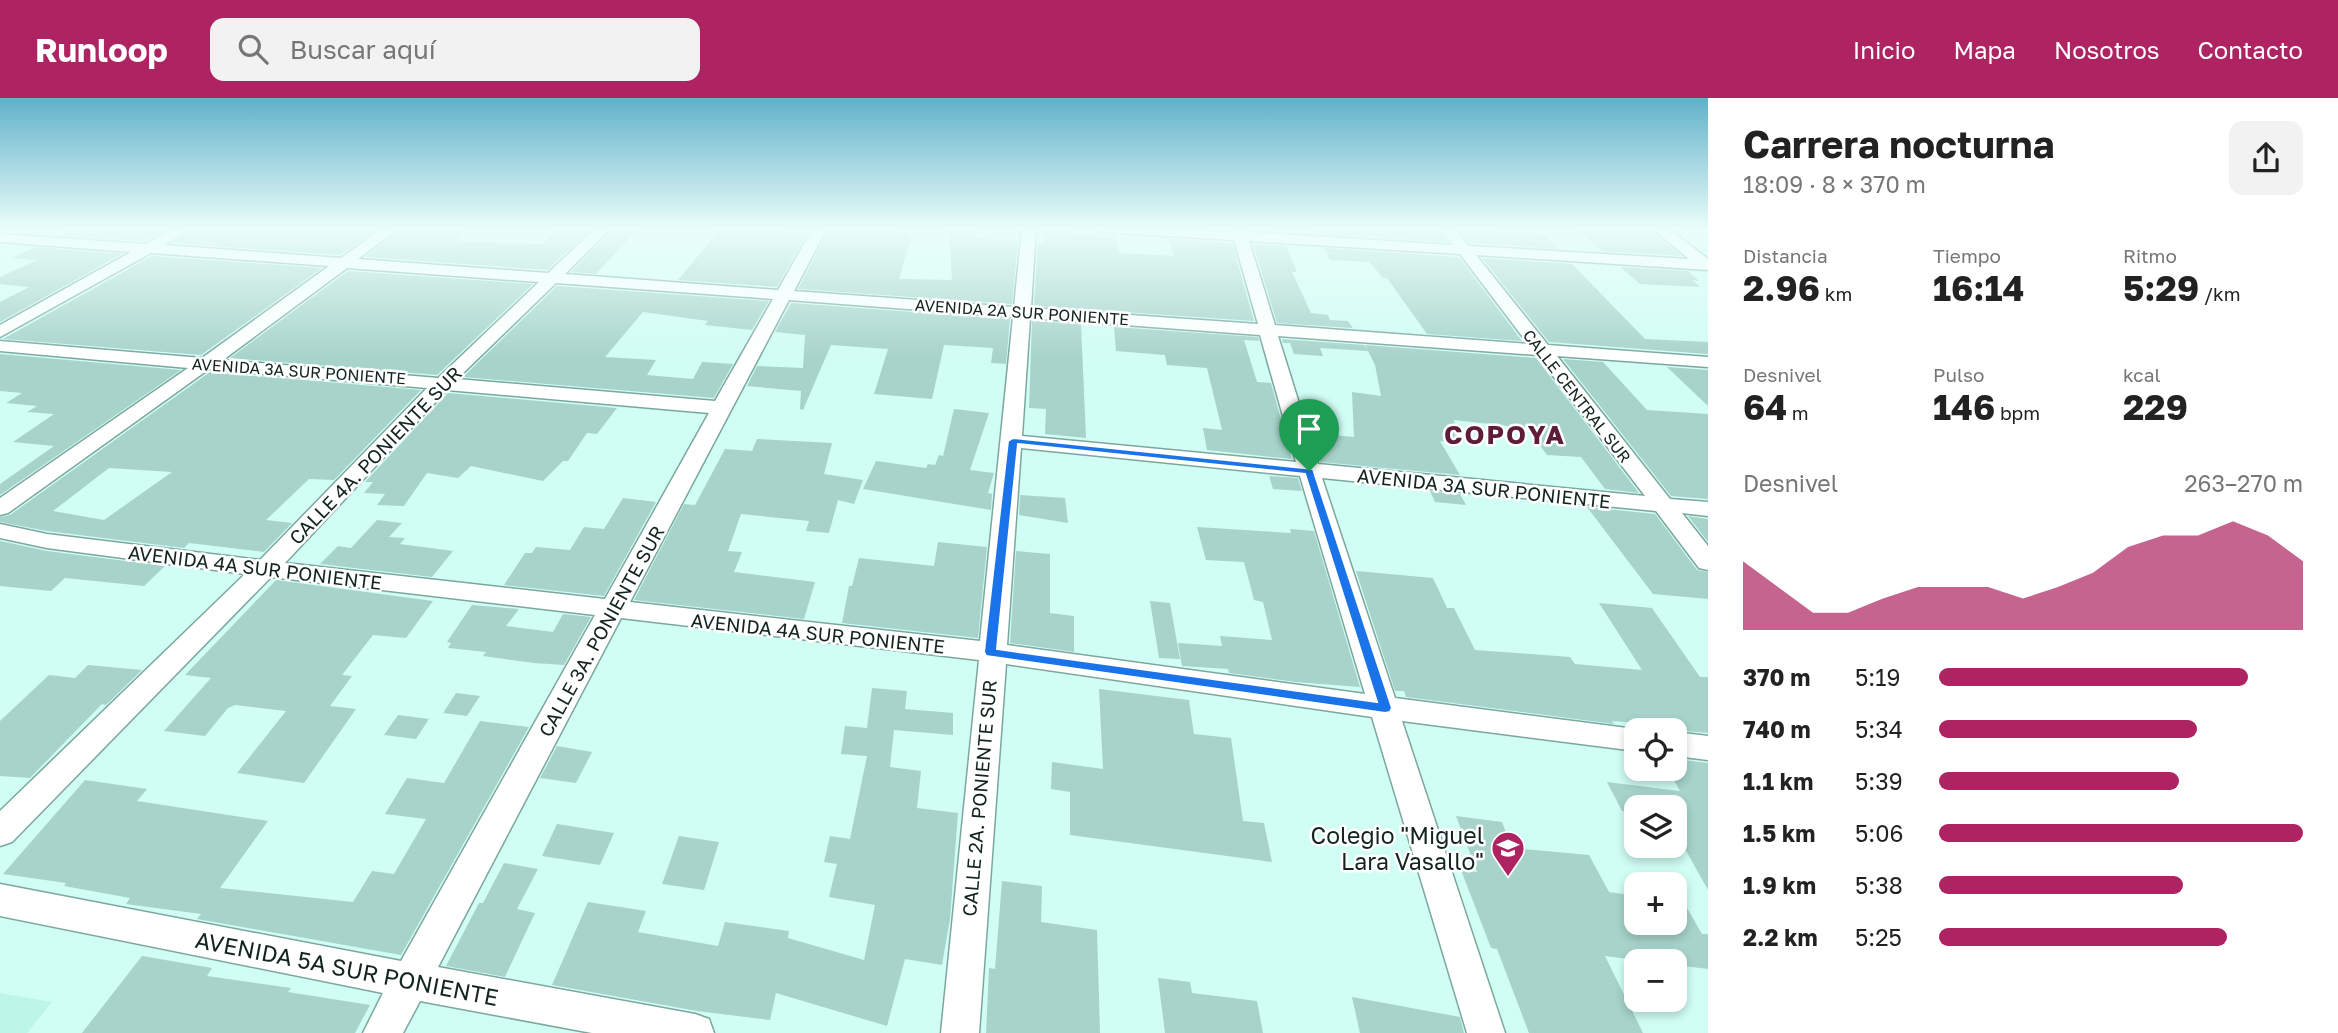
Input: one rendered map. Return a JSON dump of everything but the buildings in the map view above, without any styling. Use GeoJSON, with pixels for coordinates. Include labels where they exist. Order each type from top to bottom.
{"type":"FeatureCollection","features":[{"type":"Feature","properties":{"kind":"street"},"geometry":{"type":"LineString","coordinates":[[0,332],[107,272]]}},
{"type":"Feature","properties":{"kind":"street"},"geometry":{"type":"LineString","coordinates":[[0,509],[331,272]]}},
{"type":"Feature","properties":{"kind":"street","name":"AVENIDA 2A SUR PONIENTE"},"geometry":{"type":"LineString","coordinates":[[484,272],[1708,362]]}},
{"type":"Feature","properties":{"kind":"street","name":"CALLE 4A. PONIENTE SUR"},"geometry":{"type":"LineString","coordinates":[[0,832],[266,568],[444,382],[559,272]]}},
{"type":"Feature","properties":{"kind":"street","name":"CALLE 3A. PONIENTE SUR"},"geometry":{"type":"LineString","coordinates":[[383,1033],[797,272]]}},
{"type":"Feature","properties":{"kind":"street","name":"CALLE 2A. PONIENTE SUR"},"geometry":{"type":"LineString","coordinates":[[960,1033],[1026,272]]}},
{"type":"Feature","properties":{"kind":"street"},"geometry":{"type":"LineString","coordinates":[[1252,272],[1309,471],[1486,1033]]}},
{"type":"Feature","properties":{"kind":"street","name":"CALLE CENTRAL SUR"},"geometry":{"type":"LineString","coordinates":[[1480,272],[1708,562]]}},
{"type":"Feature","properties":{"kind":"street","name":"AVENIDA 3A SUR PONIENTE"},"geometry":{"type":"LineString","coordinates":[[0,346],[724,408]]}},
{"type":"Feature","properties":{"kind":"street","name":"AVENIDA 3A SUR PONIENTE"},"geometry":{"type":"LineString","coordinates":[[1013,441],[1708,509]]}},
{"type":"Feature","properties":{"kind":"street","name":"AVENIDA 4A SUR PONIENTE"},"geometry":{"type":"LineString","coordinates":[[0,531],[47,541],[266,568],[991,652],[1385,708],[1624,738]]}},
{"type":"Feature","properties":{"kind":"street"},"geometry":{"type":"LineString","coordinates":[[1687,745],[1708,748]]}},
{"type":"Feature","properties":{"kind":"street","name":"AVENIDA 5A SUR PONIENTE"},"geometry":{"type":"LineString","coordinates":[[0,900],[412,981],[695,1033]]}},
{"type":"Feature","properties":{"kind":"shaded area"},"geometry":{"type":"Polygon","coordinates":[[[0,993],[52,1002],[27,1033],[0,1033],[0,993]]]}},
{"type":"Feature","properties":{"kind":"place","name":"Colegio \"Miguel Lara Vasallo\""},"geometry":{"type":"Point","coordinates":[1508,878]}},
{"type":"Feature","properties":{"kind":"district","name":"COPOYA"},"geometry":{"type":"Point","coordinates":[1505,434]}},
{"type":"Feature","properties":{"kind":"route"},"geometry":{"type":"LineString","coordinates":[[1013,441],[1309,471],[1385,708],[991,652],[1013,441]]}}]}
